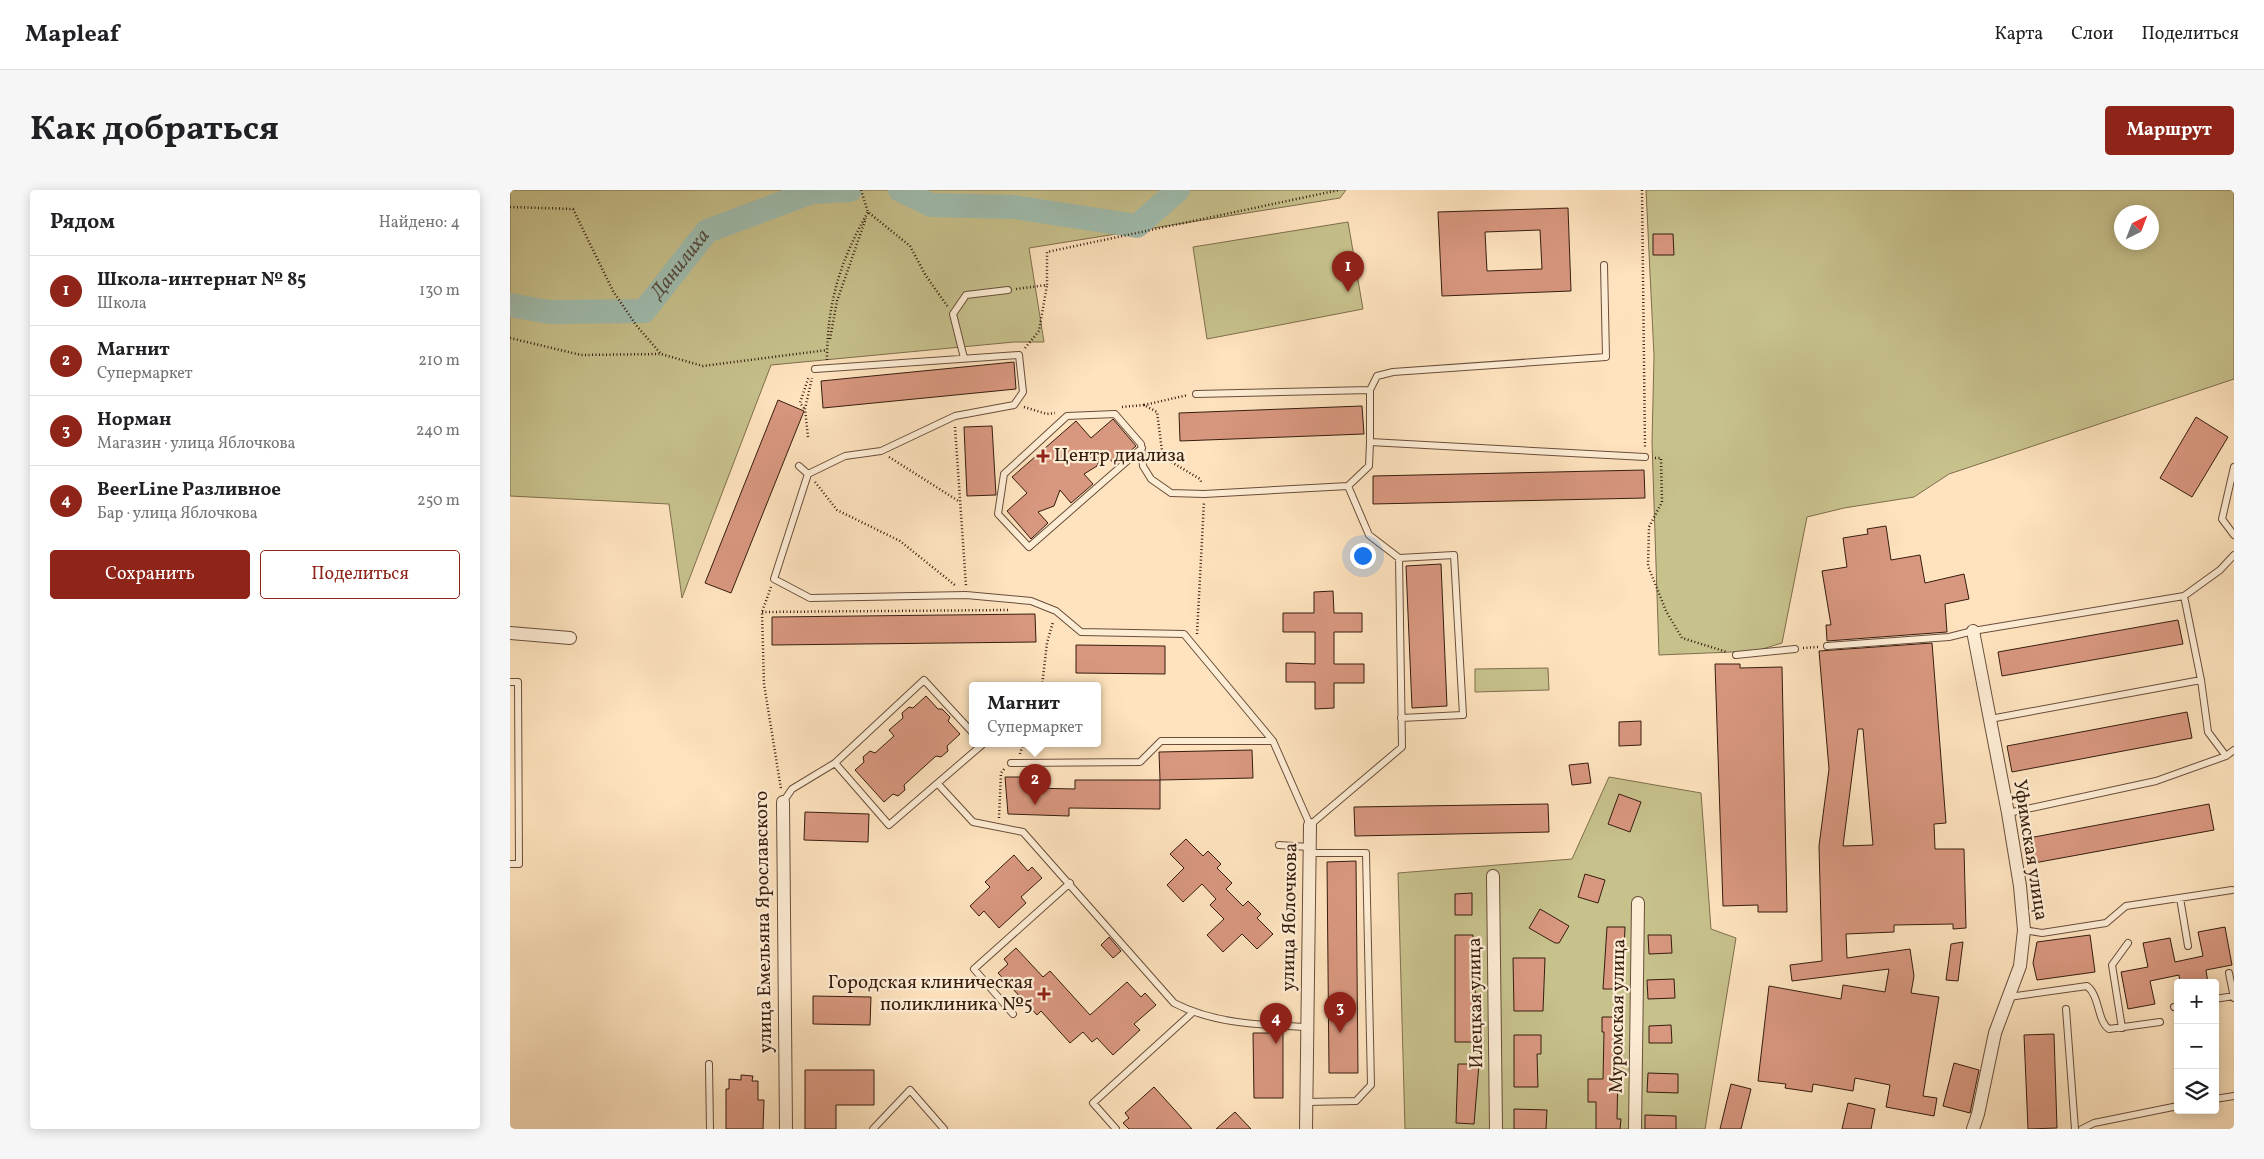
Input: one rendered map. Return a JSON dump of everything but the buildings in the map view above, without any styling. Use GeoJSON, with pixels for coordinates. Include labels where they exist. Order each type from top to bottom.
{"type":"FeatureCollection","features":[{"type":"Feature","properties":{"kind":"street","name":"Уфимская улица"},"geometry":{"type":"LineString","coordinates":[[1973,631],[1988,720],[2008,813],[2020,886],[2024,930],[2020,966],[1995,1033],[1978,1114],[1973,1129]]}},
{"type":"Feature","properties":{"kind":"street"},"geometry":{"type":"LineString","coordinates":[[510,633],[570,638]]}},
{"type":"Feature","properties":{"kind":"street","name":"улица Емельяна Ярославского"},"geometry":{"type":"LineString","coordinates":[[783,802],[786,1129]]}},
{"type":"Feature","properties":{"kind":"street","name":"улица Яблочкова"},"geometry":{"type":"LineString","coordinates":[[1306,1129],[1310,825]]}},
{"type":"Feature","properties":{"kind":"street","name":"Илецкая улица"},"geometry":{"type":"LineString","coordinates":[[1493,876],[1496,1129]]}},
{"type":"Feature","properties":{"kind":"street","name":"Муромская улица"},"geometry":{"type":"LineString","coordinates":[[1635,1129],[1638,903]]}},
{"type":"Feature","properties":{"kind":"lane"},"geometry":{"type":"LineString","coordinates":[[1142,448],[1029,547],[998,514],[1004,474],[1067,416],[1115,414],[1142,448],[1143,466],[1151,479],[1170,493],[1204,494],[1348,486],[1369,466],[1370,390],[1377,376],[1393,372],[1606,357],[1604,265]]}},
{"type":"Feature","properties":{"kind":"lane"},"geometry":{"type":"LineString","coordinates":[[964,358],[953,314],[966,295],[1008,290]]}},
{"type":"Feature","properties":{"kind":"lane"},"geometry":{"type":"LineString","coordinates":[[814,369],[1018,355],[1023,392],[1014,405],[955,416],[881,451],[845,456],[808,474],[774,579],[810,598],[966,595],[1031,601],[1056,611],[1081,632],[1184,634],[1273,741],[1310,825],[1402,747],[1399,558]]}},
{"type":"Feature","properties":{"kind":"lane"},"geometry":{"type":"LineString","coordinates":[[1196,394],[1370,390]]}},
{"type":"Feature","properties":{"kind":"lane"},"geometry":{"type":"LineString","coordinates":[[1370,442],[1645,457]]}},
{"type":"Feature","properties":{"kind":"lane"},"geometry":{"type":"LineString","coordinates":[[799,466],[808,474]]}},
{"type":"Feature","properties":{"kind":"lane"},"geometry":{"type":"LineString","coordinates":[[2234,467],[2222,519],[2234,535]]}},
{"type":"Feature","properties":{"kind":"lane"},"geometry":{"type":"LineString","coordinates":[[1348,486],[1369,535],[1399,558],[1454,555],[1464,715],[1402,718]]}},
{"type":"Feature","properties":{"kind":"lane"},"geometry":{"type":"LineString","coordinates":[[1827,646],[1949,637],[1973,631],[2184,596],[2220,570],[2234,555]]}},
{"type":"Feature","properties":{"kind":"lane"},"geometry":{"type":"LineString","coordinates":[[2184,596],[2201,680],[2208,732],[2226,756]]}},
{"type":"Feature","properties":{"kind":"lane"},"geometry":{"type":"LineString","coordinates":[[1736,655],[1795,649]]}},
{"type":"Feature","properties":{"kind":"lane"},"geometry":{"type":"LineString","coordinates":[[783,802],[792,789],[835,763],[924,680],[969,729]]}},
{"type":"Feature","properties":{"kind":"lane"},"geometry":{"type":"LineString","coordinates":[[1988,720],[2201,680]]}},
{"type":"Feature","properties":{"kind":"lane"},"geometry":{"type":"LineString","coordinates":[[510,682],[518,682],[519,864],[510,864]]}},
{"type":"Feature","properties":{"kind":"lane"},"geometry":{"type":"LineString","coordinates":[[1011,763],[1140,762],[1161,741],[1273,741]]}},
{"type":"Feature","properties":{"kind":"lane"},"geometry":{"type":"LineString","coordinates":[[835,763],[889,825],[980,747]]}},
{"type":"Feature","properties":{"kind":"lane"},"geometry":{"type":"LineString","coordinates":[[2008,813],[2156,781],[2226,756],[2234,750]]}},
{"type":"Feature","properties":{"kind":"lane"},"geometry":{"type":"LineString","coordinates":[[938,784],[973,822],[1023,832],[1174,1003],[1192,1012],[1251,1024],[1307,1027]]}},
{"type":"Feature","properties":{"kind":"lane"},"geometry":{"type":"LineString","coordinates":[[510,791],[518,791]]}},
{"type":"Feature","properties":{"kind":"lane"},"geometry":{"type":"LineString","coordinates":[[1279,846],[1309,850],[1366,853],[1371,1085],[1356,1101],[1306,1102]]}},
{"type":"Feature","properties":{"kind":"lane"},"geometry":{"type":"LineString","coordinates":[[1013,1014],[974,968],[1070,883]]}},
{"type":"Feature","properties":{"kind":"lane"},"geometry":{"type":"LineString","coordinates":[[2024,930],[2042,933],[2106,922],[2126,906],[2232,890]]}},
{"type":"Feature","properties":{"kind":"lane"},"geometry":{"type":"LineString","coordinates":[[2180,898],[2188,946]]}},
{"type":"Feature","properties":{"kind":"lane"},"geometry":{"type":"LineString","coordinates":[[2122,1028],[2112,965],[2128,943]]}},
{"type":"Feature","properties":{"kind":"lane"},"geometry":{"type":"LineString","coordinates":[[2219,999],[2234,997],[2229,973]]}},
{"type":"Feature","properties":{"kind":"lane"},"geometry":{"type":"LineString","coordinates":[[2008,997],[2087,986],[2092,991],[2105,1027],[2109,1029],[2160,1022]]}},
{"type":"Feature","properties":{"kind":"lane"},"geometry":{"type":"LineString","coordinates":[[2066,1009],[2075,1129]]}},
{"type":"Feature","properties":{"kind":"lane"},"geometry":{"type":"LineString","coordinates":[[1116,1129],[1093,1103],[1192,1012]]}},
{"type":"Feature","properties":{"kind":"lane"},"geometry":{"type":"LineString","coordinates":[[709,1064],[710,1129]]}},
{"type":"Feature","properties":{"kind":"lane"},"geometry":{"type":"LineString","coordinates":[[873,1129],[910,1090],[944,1129]]}},
{"type":"Feature","properties":{"kind":"lane"},"geometry":{"type":"LineString","coordinates":[[2219,1098],[2234,1096]]}},
{"type":"Feature","properties":{"kind":"lane"},"geometry":{"type":"LineString","coordinates":[[2082,1129],[2094,1123],[2174,1107]]}},
{"type":"Feature","properties":{"kind":"path"},"geometry":{"type":"LineString","coordinates":[[861,190],[868,212],[910,246],[926,276],[953,314]]}},
{"type":"Feature","properties":{"kind":"path"},"geometry":{"type":"LineString","coordinates":[[1018,355],[1039,331],[1047,285],[1047,252],[1340,190]]}},
{"type":"Feature","properties":{"kind":"path"},"geometry":{"type":"LineString","coordinates":[[1642,190],[1645,457],[1661,458],[1662,502],[1649,528],[1648,566],[1666,611],[1682,638],[1736,655]]}},
{"type":"Feature","properties":{"kind":"path"},"geometry":{"type":"LineString","coordinates":[[510,207],[573,209],[612,291],[636,325],[661,354]]}},
{"type":"Feature","properties":{"kind":"path"},"geometry":{"type":"LineString","coordinates":[[827,350],[834,288],[854,237],[868,212]]}},
{"type":"Feature","properties":{"kind":"path"},"geometry":{"type":"LineString","coordinates":[[827,350],[837,300],[868,212]]}},
{"type":"Feature","properties":{"kind":"path"},"geometry":{"type":"LineString","coordinates":[[1008,290],[1047,285]]}},
{"type":"Feature","properties":{"kind":"path"},"geometry":{"type":"LineString","coordinates":[[510,338],[581,355],[661,354],[703,366],[827,350]]}},
{"type":"Feature","properties":{"kind":"path"},"geometry":{"type":"LineString","coordinates":[[804,409],[800,403],[808,377],[814,369]]}},
{"type":"Feature","properties":{"kind":"path"},"geometry":{"type":"LineString","coordinates":[[808,437],[804,409],[814,369]]}},
{"type":"Feature","properties":{"kind":"path"},"geometry":{"type":"LineString","coordinates":[[1144,405],[1196,394]]}},
{"type":"Feature","properties":{"kind":"path"},"geometry":{"type":"LineString","coordinates":[[1014,405],[1040,411]]}},
{"type":"Feature","properties":{"kind":"path"},"geometry":{"type":"LineString","coordinates":[[955,416],[966,595]]}},
{"type":"Feature","properties":{"kind":"path"},"geometry":{"type":"LineString","coordinates":[[881,451],[960,502]]}},
{"type":"Feature","properties":{"kind":"path"},"geometry":{"type":"LineString","coordinates":[[808,474],[838,510],[900,541],[966,595]]}},
{"type":"Feature","properties":{"kind":"path"},"geometry":{"type":"LineString","coordinates":[[1196,648],[1203,508]]}},
{"type":"Feature","properties":{"kind":"path"},"geometry":{"type":"LineString","coordinates":[[774,579],[762,612],[1010,610]]}},
{"type":"Feature","properties":{"kind":"path"},"geometry":{"type":"LineString","coordinates":[[1042,682],[1047,643],[1056,611]]}},
{"type":"Feature","properties":{"kind":"path","name":"улица Емельяна Ярославского"},"geometry":{"type":"LineString","coordinates":[[762,612],[764,684],[783,802]]}},
{"type":"Feature","properties":{"kind":"path"},"geometry":{"type":"LineString","coordinates":[[1795,649],[1827,646]]}},
{"type":"Feature","properties":{"kind":"path"},"geometry":{"type":"LineString","coordinates":[[999,827],[1000,773],[1020,754],[1022,747]]}},
{"type":"Feature","properties":{"kind":"shaded area"},"geometry":{"type":"Polygon","coordinates":[[[510,190],[1346,190],[1340,198],[1029,248],[1044,342],[1014,342],[771,365],[682,598],[669,504],[510,496],[510,190]]]}},
{"type":"Feature","properties":{"kind":"shaded area"},"geometry":{"type":"Polygon","coordinates":[[[1646,190],[2234,190],[2234,379],[1949,474],[1914,497],[1844,508],[1807,517],[1782,643],[1756,651],[1659,655],[1652,442],[1654,356],[1646,190]]]}},
{"type":"Feature","properties":{"kind":"shaded area"},"geometry":{"type":"Polygon","coordinates":[[[1348,222],[1363,309],[1207,339],[1193,247],[1348,222]]]}},
{"type":"Feature","properties":{"kind":"shaded area"},"geometry":{"type":"Polygon","coordinates":[[[1548,668],[1549,690],[1475,692],[1475,669],[1548,668]]]}},
{"type":"Feature","properties":{"kind":"shaded area"},"geometry":{"type":"Polygon","coordinates":[[[1609,777],[1701,793],[1711,929],[1736,938],[1705,1129],[1405,1129],[1398,873],[1572,859],[1609,777]]]}},
{"type":"Feature","properties":{"kind":"waterway","name":"Данилиха"},"geometry":{"type":"LineString","coordinates":[[510,305],[550,312],[644,311],[707,231],[812,192],[850,190]]}},
{"type":"Feature","properties":{"kind":"waterway","name":"Данилиха"},"geometry":{"type":"LineString","coordinates":[[900,190],[931,205],[1014,207],[1137,226],[1178,190]]}},
{"type":"Feature","properties":{"kind":"place","name":"Школа-интернат № 85"},"geometry":{"type":"Point","coordinates":[1348,292]}},
{"type":"Feature","properties":{"kind":"place","name":"Центр диализа"},"geometry":{"type":"Point","coordinates":[1043,456]}},
{"type":"Feature","properties":{"kind":"place","name":"Магнит"},"geometry":{"type":"Point","coordinates":[1035,805]}},
{"type":"Feature","properties":{"kind":"place","name":"Городская клиническая поликлиника №5"},"geometry":{"type":"Point","coordinates":[1044,994]}},
{"type":"Feature","properties":{"kind":"place","name":"Норман"},"geometry":{"type":"Point","coordinates":[1340,1033]}},
{"type":"Feature","properties":{"kind":"place","name":"BeerLine Разливное"},"geometry":{"type":"Point","coordinates":[1276,1044]}}]}
